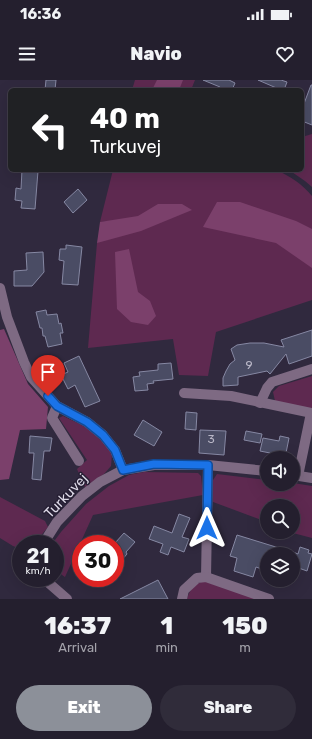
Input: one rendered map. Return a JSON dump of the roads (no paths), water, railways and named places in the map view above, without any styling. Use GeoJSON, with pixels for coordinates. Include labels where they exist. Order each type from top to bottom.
{"type":"FeatureCollection","features":[{"type":"Feature","properties":{"kind":"street"},"geometry":{"type":"LineString","coordinates":[[0,288],[7,317],[31,377],[57,406],[87,422],[103,435],[115,450],[123,470]]}},
{"type":"Feature","properties":{"kind":"street"},"geometry":{"type":"LineString","coordinates":[[260,403],[262,395],[272,382],[312,369]]}},
{"type":"Feature","properties":{"kind":"street"},"geometry":{"type":"LineString","coordinates":[[184,393],[231,396],[312,413],[300,460]]}},
{"type":"Feature","properties":{"kind":"street"},"geometry":{"type":"LineString","coordinates":[[57,406],[52,418],[79,461]]}},
{"type":"Feature","properties":{"kind":"street","name":"Turkuvej"},"geometry":{"type":"LineString","coordinates":[[49,535],[58,522],[82,496],[100,482],[123,470],[154,464],[208,465],[260,470]]}},
{"type":"Feature","properties":{"kind":"street"},"geometry":{"type":"LineString","coordinates":[[206,577],[208,465]]}},
{"type":"Feature","properties":{"kind":"street"},"geometry":{"type":"LineString","coordinates":[[300,476],[312,478]]}},
{"type":"Feature","properties":{"kind":"street"},"geometry":{"type":"LineString","coordinates":[[182,599],[184,590],[197,578],[206,577],[270,599]]}},
{"type":"Feature","properties":{"kind":"street"},"geometry":{"type":"LineString","coordinates":[[53,587],[67,599]]}}]}
